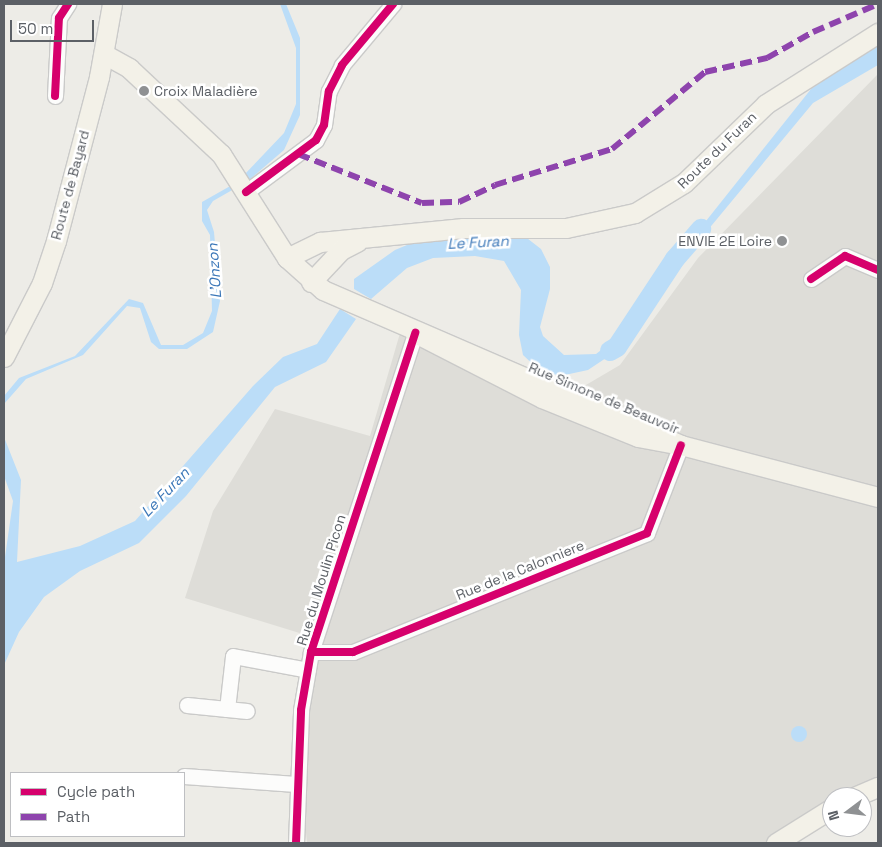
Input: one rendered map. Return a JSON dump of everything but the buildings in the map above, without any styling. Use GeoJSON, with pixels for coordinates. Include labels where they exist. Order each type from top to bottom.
{"type":"FeatureCollection","features":[{"type":"Feature","properties":{"kind":"main road","name":"Route de Bayard"},"geometry":{"type":"LineString","coordinates":[[4,357],[42,283],[104,54],[112,4]]}},
{"type":"Feature","properties":{"kind":"main road","name":"Route du Furan"},"geometry":{"type":"LineString","coordinates":[[287,258],[320,242],[464,228],[566,228],[635,213],[684,183],[766,104],[878,34]]}},
{"type":"Feature","properties":{"kind":"main road","name":"Rue Simone de Beauvoir"},"geometry":{"type":"LineString","coordinates":[[104,54],[125,64],[191,122],[222,154],[287,258],[311,282],[339,298],[415,333],[542,398],[638,437],[681,445],[878,497]]}},
{"type":"Feature","properties":{"kind":"main road","name":"Route du Furan"},"geometry":{"type":"LineString","coordinates":[[311,282],[340,250],[362,239]]}},
{"type":"Feature","properties":{"kind":"main road"},"geometry":{"type":"LineString","coordinates":[[776,843],[822,814]]}},
{"type":"Feature","properties":{"kind":"street"},"geometry":{"type":"LineString","coordinates":[[55,96],[59,18],[68,4]]}},
{"type":"Feature","properties":{"kind":"street"},"geometry":{"type":"LineString","coordinates":[[246,192],[316,140],[324,125],[328,91],[342,65],[393,4]]}},
{"type":"Feature","properties":{"kind":"street"},"geometry":{"type":"LineString","coordinates":[[811,279],[845,256],[878,270]]}},
{"type":"Feature","properties":{"kind":"street","name":"Rue du Moulin Picon"},"geometry":{"type":"LineString","coordinates":[[296,843],[296,784],[311,652],[415,333]]}},
{"type":"Feature","properties":{"kind":"street","name":"Rue de la Calonniere"},"geometry":{"type":"LineString","coordinates":[[311,652],[353,652],[647,533],[681,445]]}},
{"type":"Feature","properties":{"kind":"street"},"geometry":{"type":"LineString","coordinates":[[227,709],[233,656],[308,670]]}},
{"type":"Feature","properties":{"kind":"street"},"geometry":{"type":"LineString","coordinates":[[186,705],[247,711]]}},
{"type":"Feature","properties":{"kind":"street"},"geometry":{"type":"LineString","coordinates":[[185,776],[296,784]]}},
{"type":"Feature","properties":{"kind":"shaded area"},"geometry":{"type":"Polygon","coordinates":[[[877,75],[878,797],[872,797],[872,787],[822,787],[822,824],[793,843],[307,843],[303,800],[311,679],[319,639],[185,598],[213,511],[275,409],[370,436],[405,316],[574,392],[620,365],[698,258],[877,75]]]}},
{"type":"Feature","properties":{"kind":"water"},"geometry":{"type":"Polygon","coordinates":[[[280,4],[286,4],[300,38],[300,115],[284,150],[248,181],[244,175],[284,133],[296,104],[296,48],[280,4]]]}},
{"type":"Feature","properties":{"kind":"water"},"geometry":{"type":"Polygon","coordinates":[[[878,43],[878,65],[813,103],[683,260],[627,344],[588,370],[560,376],[539,370],[523,355],[519,335],[521,290],[504,261],[475,256],[433,258],[407,268],[371,299],[354,289],[354,279],[395,250],[419,240],[523,235],[541,249],[550,267],[550,289],[540,327],[543,336],[564,355],[596,354],[631,327],[675,260],[811,89],[878,43]]]}},
{"type":"Feature","properties":{"kind":"water","name":"L'Onzon"},"geometry":{"type":"Polygon","coordinates":[[[232,185],[234,189],[213,201],[207,210],[214,232],[220,301],[213,332],[187,349],[159,349],[151,342],[140,308],[127,306],[83,355],[26,379],[4,404],[4,396],[19,378],[75,356],[129,299],[143,303],[161,345],[183,345],[203,333],[212,311],[210,235],[202,221],[202,202],[232,185]]]}},
{"type":"Feature","properties":{"kind":"water"},"geometry":{"type":"Polygon","coordinates":[[[340,309],[356,319],[326,362],[275,387],[186,496],[139,543],[80,571],[44,597],[19,632],[4,665],[5,557],[13,501],[4,476],[4,437],[21,480],[17,562],[80,546],[135,521],[253,386],[283,357],[317,344],[340,309]]]}},
{"type":"Feature","properties":{"kind":"water"},"geometry":{"type":"Polygon","coordinates":[[[796,726],[802,726],[807,731],[805,740],[796,742],[791,737],[791,731],[796,726]]]}},
{"type":"Feature","properties":{"kind":"waterway","name":"Le Furan"},"geometry":{"type":"LineString","coordinates":[[610,351],[617,347],[675,259],[701,229]]}},
{"type":"Feature","properties":{"kind":"marked path"},"geometry":{"type":"LineString","coordinates":[[298,154],[422,203],[459,202],[495,185],[612,149],[705,72],[767,58],[813,32],[878,4]]}},
{"type":"Feature","properties":{"kind":"cycle path"},"geometry":{"type":"LineString","coordinates":[[55,96],[59,18],[68,4]]}},
{"type":"Feature","properties":{"kind":"cycle path"},"geometry":{"type":"LineString","coordinates":[[246,192],[316,140],[324,125],[329,91],[342,65],[393,4]]}},
{"type":"Feature","properties":{"kind":"cycle path"},"geometry":{"type":"LineString","coordinates":[[811,279],[845,256],[878,270]]}},
{"type":"Feature","properties":{"kind":"cycle path"},"geometry":{"type":"LineString","coordinates":[[296,843],[301,710],[311,652],[415,333]]}},
{"type":"Feature","properties":{"kind":"cycle path"},"geometry":{"type":"LineString","coordinates":[[311,652],[353,652],[647,533],[681,445]]}},
{"type":"Feature","properties":{"kind":"place","name":"Croix Maladière"},"geometry":{"type":"Point","coordinates":[144,91]}},
{"type":"Feature","properties":{"kind":"place","name":"ENVIE 2E Loire"},"geometry":{"type":"Point","coordinates":[782,241]}}]}
